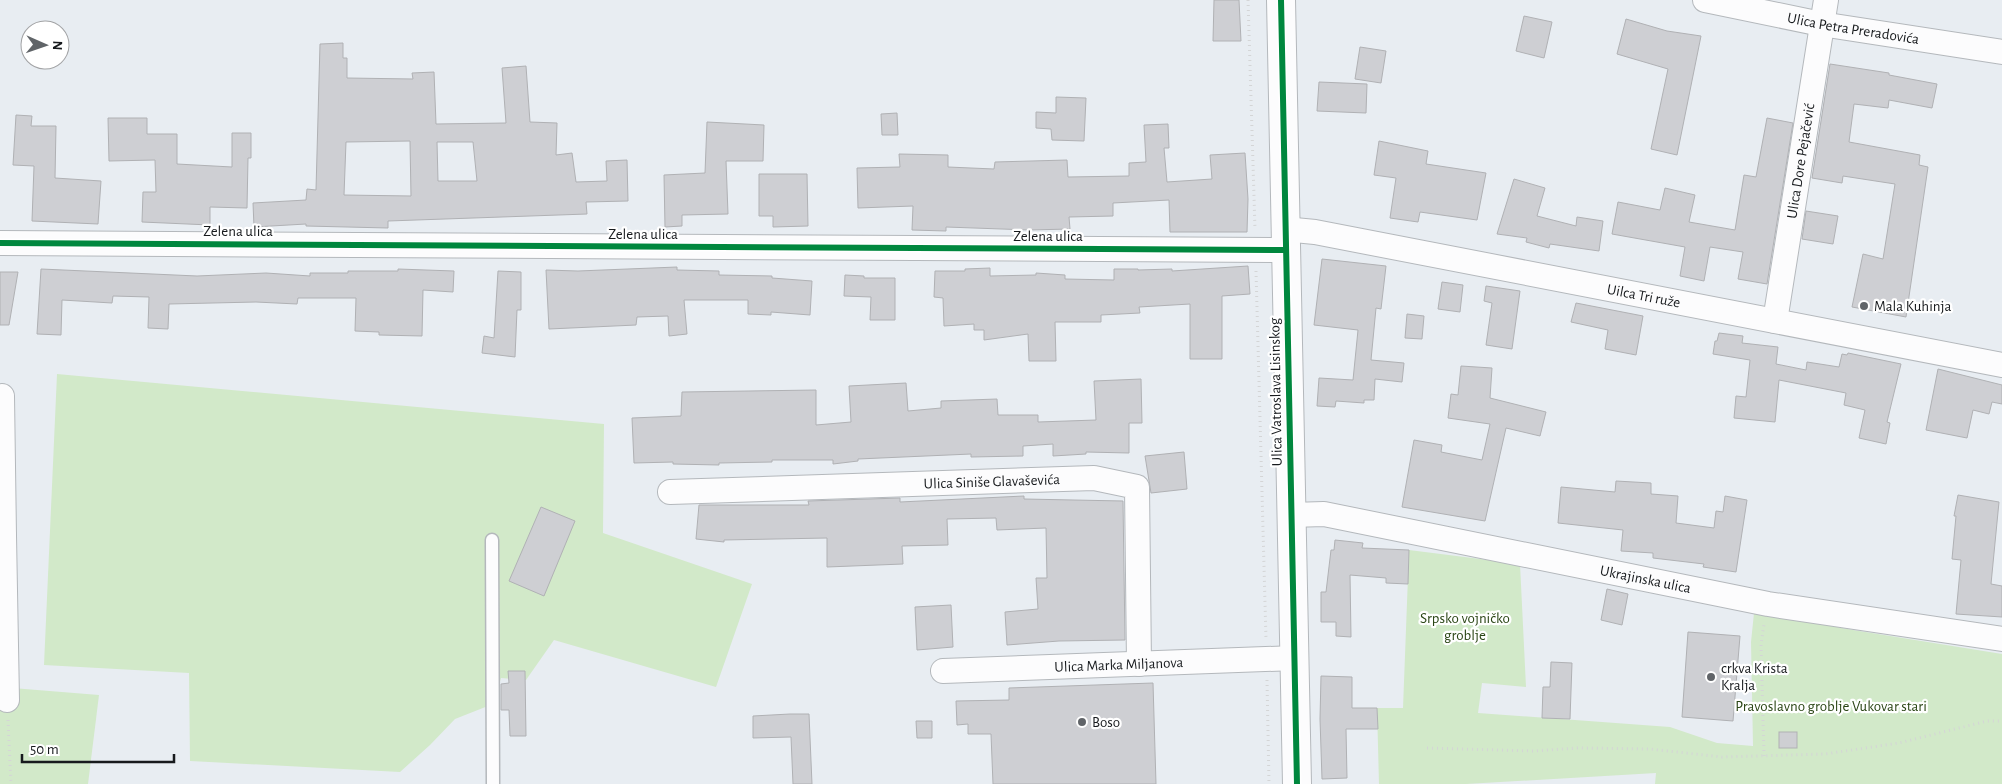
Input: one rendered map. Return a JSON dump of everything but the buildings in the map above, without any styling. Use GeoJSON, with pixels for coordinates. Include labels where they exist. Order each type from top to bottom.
{"type":"FeatureCollection","features":[{"type":"Feature","properties":{"kind":"main road","name":"Ulica Vatroslava Lisinskog"},"geometry":{"type":"LineString","coordinates":[[1281,0],[1297,784]]}},
{"type":"Feature","properties":{"kind":"street","name":"Ulica Petra Preradovića"},"geometry":{"type":"LineString","coordinates":[[1705,0],[1821,24],[2002,52]]}},
{"type":"Feature","properties":{"kind":"street","name":"Ulica Dore Pejačević"},"geometry":{"type":"LineString","coordinates":[[1775,321],[1826,0]]}},
{"type":"Feature","properties":{"kind":"street","name":"Uilca Tri ruže"},"geometry":{"type":"LineString","coordinates":[[1285,239],[1315,232],[2002,365]]}},
{"type":"Feature","properties":{"kind":"street","name":"Zelena ulica"},"geometry":{"type":"LineString","coordinates":[[0,243],[1255,249],[1285,239]]}},
{"type":"Feature","properties":{"kind":"street"},"geometry":{"type":"LineString","coordinates":[[2,396],[2,536],[7,700]]}},
{"type":"Feature","properties":{"kind":"street","name":"Ulica Siniše Glavaševića"},"geometry":{"type":"LineString","coordinates":[[670,492],[1094,478],[1137,487],[1139,664]]}},
{"type":"Feature","properties":{"kind":"street","name":"Ukrajinska ulica"},"geometry":{"type":"LineString","coordinates":[[1291,515],[1324,514],[1768,604],[2002,639]]}},
{"type":"Feature","properties":{"kind":"street","name":"Ulica Marka Miljanova"},"geometry":{"type":"LineString","coordinates":[[942,671],[1294,658]]}},
{"type":"Feature","properties":{"kind":"lane"},"geometry":{"type":"LineString","coordinates":[[492,540],[492,784]]}},
{"type":"Feature","properties":{"kind":"path"},"geometry":{"type":"LineString","coordinates":[[1248,0],[1269,784]]}},
{"type":"Feature","properties":{"kind":"path"},"geometry":{"type":"LineString","coordinates":[[1764,756],[1761,645],[1768,604]]}},
{"type":"Feature","properties":{"kind":"path"},"geometry":{"type":"LineString","coordinates":[[7,700],[11,784]]}},
{"type":"Feature","properties":{"kind":"path"},"geometry":{"type":"LineString","coordinates":[[1427,748],[1534,751],[1578,748],[1650,749],[1722,757],[1825,754],[1900,743],[1987,721],[2002,721]]}},
{"type":"Feature","properties":{"kind":"green space"},"geometry":{"type":"Polygon","coordinates":[[[57,374],[604,424],[603,533],[752,584],[716,687],[554,640],[526,680],[501,678],[493,704],[455,719],[400,772],[190,761],[189,673],[44,665],[57,374]]]}},
{"type":"Feature","properties":{"kind":"green space","name":"Pravoslavno groblje Vukovar stari"},"geometry":{"type":"Polygon","coordinates":[[[1409,550],[1520,564],[1526,687],[1482,683],[1478,713],[1670,727],[1717,743],[1753,746],[1751,642],[1754,613],[1766,614],[2002,654],[2002,784],[1655,784],[1656,773],[1466,784],[1379,784],[1377,708],[1403,708],[1409,550]]]}},
{"type":"Feature","properties":{"kind":"green space"},"geometry":{"type":"Polygon","coordinates":[[[0,687],[99,695],[88,784],[0,784],[0,687]]]}},
{"type":"Feature","properties":{"kind":"cycle path"},"geometry":{"type":"LineString","coordinates":[[1281,0],[1297,784]]}},
{"type":"Feature","properties":{"kind":"cycle path"},"geometry":{"type":"LineString","coordinates":[[0,243],[1285,250]]}},
{"type":"Feature","properties":{"kind":"place","name":"Mala Kuhinja"},"geometry":{"type":"Point","coordinates":[1864,306]}},
{"type":"Feature","properties":{"kind":"place","name":"crkva Krista Kralja"},"geometry":{"type":"Point","coordinates":[1711,677]}},
{"type":"Feature","properties":{"kind":"place","name":"Boso"},"geometry":{"type":"Point","coordinates":[1082,722]}},
{"type":"Feature","properties":{"kind":"park label","name":"Srpsko vojničko groblje"},"geometry":{"type":"Point","coordinates":[1465,626]}}]}
